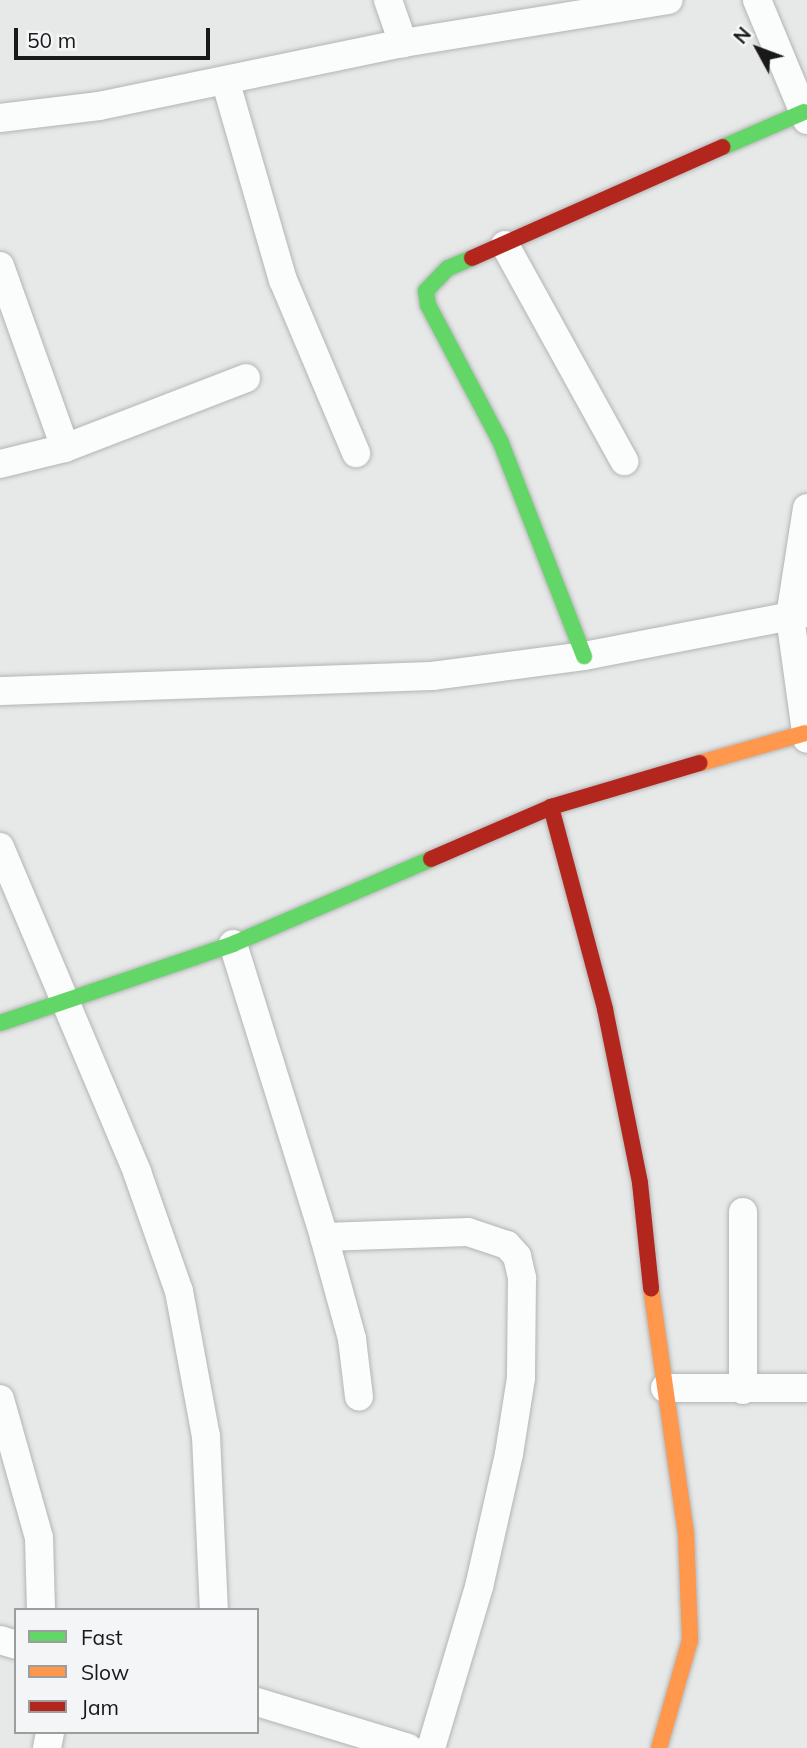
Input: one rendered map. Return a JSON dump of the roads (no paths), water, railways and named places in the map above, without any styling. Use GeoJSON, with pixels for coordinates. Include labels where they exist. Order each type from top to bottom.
{"type":"FeatureCollection","features":[{"type":"Feature","properties":{"kind":"street"},"geometry":{"type":"LineString","coordinates":[[388,0],[403,43]]}},
{"type":"Feature","properties":{"kind":"street"},"geometry":{"type":"LineString","coordinates":[[0,118],[226,83],[403,43],[668,0]]}},
{"type":"Feature","properties":{"kind":"street"},"geometry":{"type":"LineString","coordinates":[[584,656],[501,443],[428,305],[426,292],[448,268],[806,116],[757,0]]}},
{"type":"Feature","properties":{"kind":"street"},"geometry":{"type":"LineString","coordinates":[[226,83],[283,280],[356,453]]}},
{"type":"Feature","properties":{"kind":"street"},"geometry":{"type":"LineString","coordinates":[[505,245],[624,461]]}},
{"type":"Feature","properties":{"kind":"street"},"geometry":{"type":"LineString","coordinates":[[0,267],[65,448]]}},
{"type":"Feature","properties":{"kind":"street"},"geometry":{"type":"LineString","coordinates":[[0,464],[65,448],[246,378]]}},
{"type":"Feature","properties":{"kind":"street"},"geometry":{"type":"LineString","coordinates":[[0,1023],[67,1003],[233,944],[551,807],[806,736],[799,615],[807,508]]}},
{"type":"Feature","properties":{"kind":"street"},"geometry":{"type":"LineString","coordinates":[[0,691],[316,683],[432,676],[584,656],[799,615]]}},
{"type":"Feature","properties":{"kind":"street"},"geometry":{"type":"LineString","coordinates":[[551,807],[605,1009],[640,1183],[692,1592],[690,1640],[659,1748]]}},
{"type":"Feature","properties":{"kind":"street"},"geometry":{"type":"LineString","coordinates":[[0,847],[137,1172],[179,1292],[206,1436],[214,1608]]}},
{"type":"Feature","properties":{"kind":"street"},"geometry":{"type":"LineString","coordinates":[[233,944],[324,1237],[352,1339],[359,1397]]}},
{"type":"Feature","properties":{"kind":"street"},"geometry":{"type":"LineString","coordinates":[[743,1390],[744,1212]]}},
{"type":"Feature","properties":{"kind":"street"},"geometry":{"type":"LineString","coordinates":[[324,1237],[468,1233],[507,1245],[517,1256],[522,1278],[522,1378],[509,1454],[479,1587],[431,1748]]}},
{"type":"Feature","properties":{"kind":"street"},"geometry":{"type":"LineString","coordinates":[[665,1388],[807,1388]]}},
{"type":"Feature","properties":{"kind":"street"},"geometry":{"type":"LineString","coordinates":[[0,1399],[39,1538],[41,1608]]}},
{"type":"Feature","properties":{"kind":"street"},"geometry":{"type":"LineString","coordinates":[[259,1703],[408,1748]]}}]}
